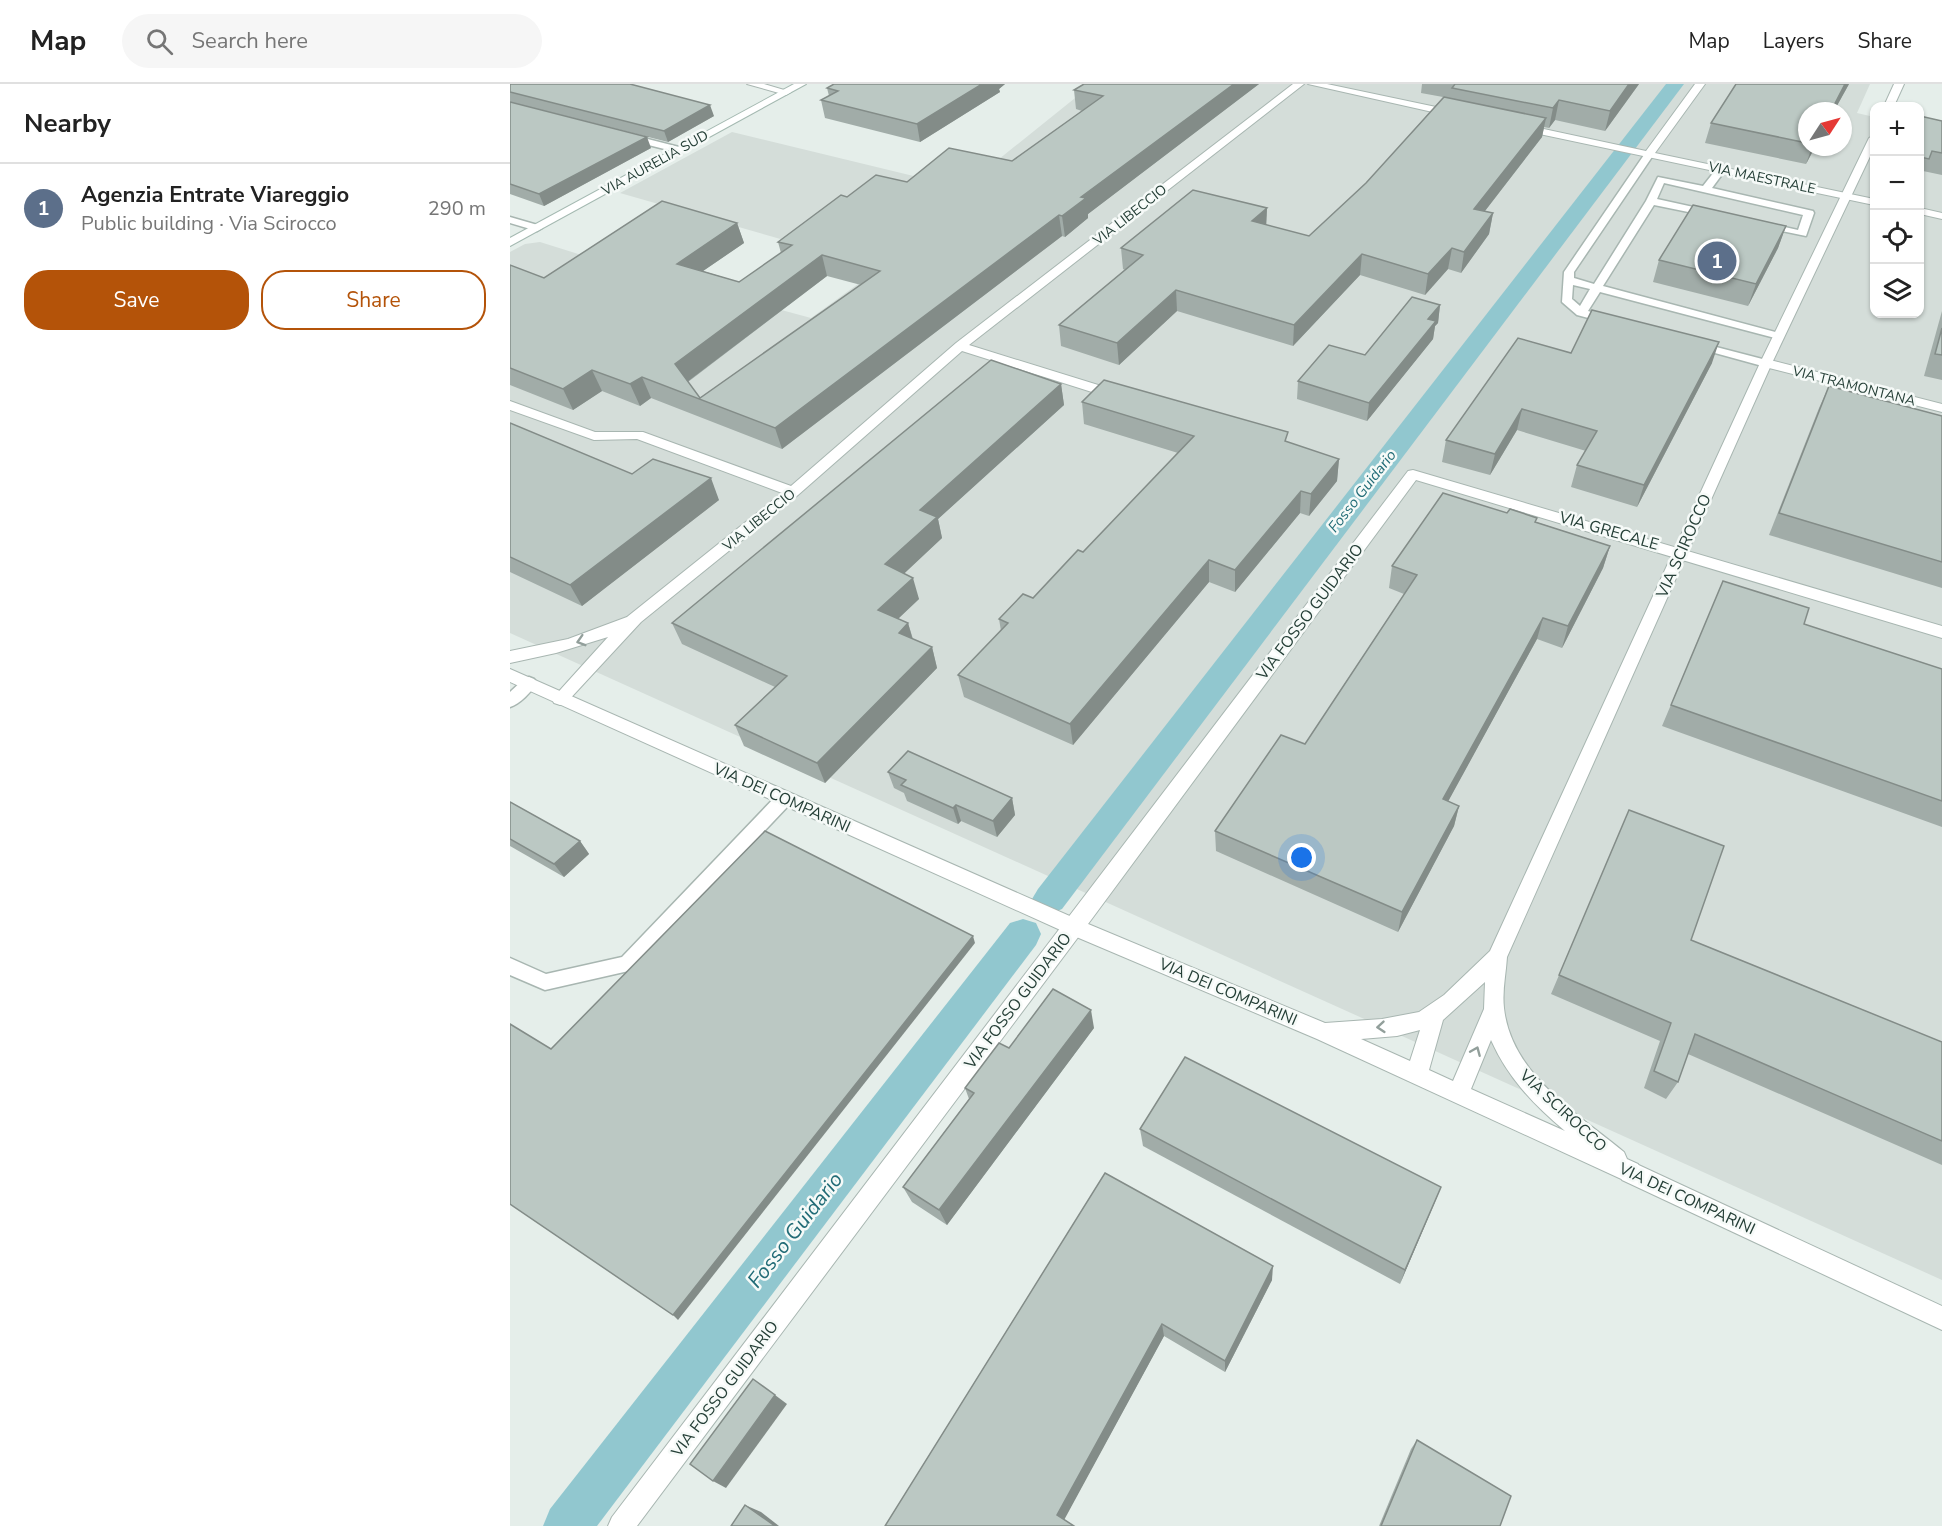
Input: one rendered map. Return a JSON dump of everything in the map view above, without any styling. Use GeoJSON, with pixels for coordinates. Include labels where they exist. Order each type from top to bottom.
{"type":"FeatureCollection","features":[{"type":"Feature","properties":{"kind":"street"},"geometry":{"type":"LineString","coordinates":[[752,84],[786,92]]}},
{"type":"Feature","properties":{"kind":"street","name":"VIA AURELIA SUD"},"geometry":{"type":"LineString","coordinates":[[510,243],[801,84]]}},
{"type":"Feature","properties":{"kind":"street","name":"VIA LIBECCIO"},"geometry":{"type":"LineString","coordinates":[[560,699],[635,618],[793,492],[960,346],[1299,84]]}},
{"type":"Feature","properties":{"kind":"street"},"geometry":{"type":"LineString","coordinates":[[1313,84],[1472,117]]}},
{"type":"Feature","properties":{"kind":"street"},"geometry":{"type":"LineString","coordinates":[[1645,153],[1700,84]]}},
{"type":"Feature","properties":{"kind":"street"},"geometry":{"type":"LineString","coordinates":[[1890,102],[1899,84]]}},
{"type":"Feature","properties":{"kind":"street","name":"VIA MAESTRALE"},"geometry":{"type":"LineString","coordinates":[[1507,124],[1870,201]]}},
{"type":"Feature","properties":{"kind":"street","name":"VIA SCIROCCO"},"geometry":{"type":"LineString","coordinates":[[1630,1172],[1557,1109],[1522,1074],[1510,1058],[1494,1009],[1497,957],[1766,363],[1870,149]]}},
{"type":"Feature","properties":{"kind":"street"},"geometry":{"type":"LineString","coordinates":[[1924,212],[1942,216]]}},
{"type":"Feature","properties":{"kind":"street"},"geometry":{"type":"LineString","coordinates":[[960,346],[1134,401]]}},
{"type":"Feature","properties":{"kind":"street","name":"VIA TRAMONTANA"},"geometry":{"type":"LineString","coordinates":[[1766,363],[1942,408]]}},
{"type":"Feature","properties":{"kind":"street"},"geometry":{"type":"LineString","coordinates":[[510,405],[594,436],[638,435],[793,492]]}},
{"type":"Feature","properties":{"kind":"street","name":"VIA GRECALE"},"geometry":{"type":"LineString","coordinates":[[1413,474],[1942,632]]}},
{"type":"Feature","properties":{"kind":"street","name":"VIA FOSSO GUIDARIO"},"geometry":{"type":"LineString","coordinates":[[621,1526],[1413,474]]}},
{"type":"Feature","properties":{"kind":"street","name":"VIA LIBECCIO"},"geometry":{"type":"LineString","coordinates":[[510,657],[560,648],[589,639],[635,618]]}},
{"type":"Feature","properties":{"kind":"street","name":"VIA DEI COMPARINI"},"geometry":{"type":"LineString","coordinates":[[510,675],[1074,927],[1324,1032],[1942,1318]]}},
{"type":"Feature","properties":{"kind":"street","name":"VIA SCIROCCO"},"geometry":{"type":"LineString","coordinates":[[1324,1032],[1402,1025],[1436,1013],[1497,957]]}},
{"type":"Feature","properties":{"kind":"street","name":"VIA SCIROCCO"},"geometry":{"type":"LineString","coordinates":[[1458,1094],[1494,1009]]}},
{"type":"Feature","properties":{"kind":"street"},"geometry":{"type":"LineString","coordinates":[[1417,1075],[1436,1013]]}},
{"type":"Feature","properties":{"kind":"lane"},"geometry":{"type":"LineString","coordinates":[[623,135],[680,150]]}},
{"type":"Feature","properties":{"kind":"lane"},"geometry":{"type":"LineString","coordinates":[[1624,325],[1581,313],[1566,300],[1568,280],[1569,272],[1645,153]]}},
{"type":"Feature","properties":{"kind":"lane"},"geometry":{"type":"LineString","coordinates":[[1706,189],[1721,169]]}},
{"type":"Feature","properties":{"kind":"lane"},"geometry":{"type":"LineString","coordinates":[[1581,313],[1651,201],[1661,179],[1809,213],[1802,234],[1651,201]]}},
{"type":"Feature","properties":{"kind":"lane"},"geometry":{"type":"LineString","coordinates":[[510,220],[537,228]]}},
{"type":"Feature","properties":{"kind":"lane"},"geometry":{"type":"LineString","coordinates":[[1568,280],[1779,336]]}},
{"type":"Feature","properties":{"kind":"lane"},"geometry":{"type":"LineString","coordinates":[[1690,343],[1766,363]]}},
{"type":"Feature","properties":{"kind":"lane"},"geometry":{"type":"LineString","coordinates":[[510,701],[528,683]]}},
{"type":"Feature","properties":{"kind":"lane"},"geometry":{"type":"LineString","coordinates":[[510,966],[545,982],[627,964],[784,799]]}},
{"type":"Feature","properties":{"kind":"shaded area"},"geometry":{"type":"Polygon","coordinates":[[[1083,84],[1870,84],[1857,113],[1870,116],[1870,318],[1924,318],[1924,128],[1942,131],[1942,1280],[510,633],[510,252],[525,244],[540,242],[607,263],[811,318],[869,276],[791,242],[620,193],[732,132],[963,188],[1090,86],[1083,84]]]}},
{"type":"Feature","properties":{"kind":"building"},"geometry":{"type":"Polygon","coordinates":[[[510,84],[630,84],[710,105],[664,131],[510,92],[510,84]]]}},
{"type":"Feature","properties":{"kind":"building"},"geometry":{"type":"Polygon","coordinates":[[[834,84],[982,84],[917,124],[821,100],[838,91],[827,88],[834,84]]]}},
{"type":"Feature","properties":{"kind":"building"},"geometry":{"type":"Polygon","coordinates":[[[1084,84],[1234,84],[1081,197],[1086,198],[1062,216],[1059,215],[775,428],[642,377],[630,384],[592,370],[563,389],[510,368],[510,265],[544,278],[662,201],[737,223],[677,264],[739,282],[792,245],[778,242],[841,195],[847,197],[876,175],[907,182],[949,148],[1012,161],[1103,96],[1074,90],[1084,84]],[[822,255],[675,364],[700,398],[880,271],[822,255]]]}},
{"type":"Feature","properties":{"kind":"building"},"geometry":{"type":"Polygon","coordinates":[[[1455,84],[1629,84],[1610,111],[1559,100],[1553,108],[1452,88],[1455,84]]]}},
{"type":"Feature","properties":{"kind":"building"},"geometry":{"type":"Polygon","coordinates":[[[1736,84],[1845,84],[1836,102],[1798,102],[1798,141],[1711,123],[1736,84]]]}},
{"type":"Feature","properties":{"kind":"building"},"geometry":{"type":"Polygon","coordinates":[[[1444,97],[1546,118],[1474,209],[1493,213],[1464,252],[1452,248],[1428,274],[1362,254],[1294,325],[1176,290],[1117,343],[1059,325],[1143,255],[1121,248],[1193,190],[1267,208],[1252,221],[1309,236],[1366,183],[1444,97]]]}},
{"type":"Feature","properties":{"kind":"building"},"geometry":{"type":"Polygon","coordinates":[[[510,102],[647,137],[539,194],[510,184],[510,102]]]}},
{"type":"Feature","properties":{"kind":"building"},"geometry":{"type":"Polygon","coordinates":[[[1924,117],[1942,121],[1942,153],[1932,151],[1929,159],[1924,158],[1924,117]]]}},
{"type":"Feature","properties":{"kind":"building"},"geometry":{"type":"Polygon","coordinates":[[[1693,205],[1786,226],[1756,284],[1659,260],[1693,205]]]}},
{"type":"Feature","properties":{"kind":"building"},"geometry":{"type":"Polygon","coordinates":[[[1412,297],[1440,305],[1428,319],[1436,321],[1369,403],[1298,381],[1329,345],[1365,355],[1412,297]]]}},
{"type":"Feature","properties":{"kind":"building"},"geometry":{"type":"Polygon","coordinates":[[[1592,310],[1719,342],[1644,485],[1577,465],[1597,431],[1522,409],[1495,454],[1446,440],[1518,338],[1571,353],[1592,310]]]}},
{"type":"Feature","properties":{"kind":"building"},"geometry":{"type":"Polygon","coordinates":[[[1942,328],[1942,355],[1935,354],[1942,328]]]}},
{"type":"Feature","properties":{"kind":"building"},"geometry":{"type":"Polygon","coordinates":[[[991,360],[1061,384],[920,510],[937,517],[885,564],[913,578],[878,610],[908,623],[899,633],[932,647],[817,763],[735,725],[787,676],[672,623],[991,360]]]}},
{"type":"Feature","properties":{"kind":"building"},"geometry":{"type":"Polygon","coordinates":[[[1104,380],[1288,432],[1285,441],[1339,459],[1311,494],[1301,491],[1235,570],[1209,560],[1070,724],[958,675],[1008,623],[999,619],[1023,594],[1033,598],[1078,550],[1083,552],[1194,436],[1082,402],[1104,380]]]}},
{"type":"Feature","properties":{"kind":"building"},"geometry":{"type":"Polygon","coordinates":[[[1829,386],[1942,416],[1942,562],[1779,513],[1829,386]]]}},
{"type":"Feature","properties":{"kind":"building"},"geometry":{"type":"Polygon","coordinates":[[[510,423],[632,474],[653,459],[711,478],[570,585],[510,557],[510,423]]]}},
{"type":"Feature","properties":{"kind":"building"},"geometry":{"type":"Polygon","coordinates":[[[1443,493],[1507,513],[1510,509],[1537,518],[1535,522],[1610,546],[1568,626],[1543,618],[1443,799],[1459,806],[1402,912],[1215,831],[1281,735],[1305,744],[1417,575],[1392,566],[1443,493]]]}},
{"type":"Feature","properties":{"kind":"building"},"geometry":{"type":"Polygon","coordinates":[[[1723,581],[1809,608],[1804,624],[1942,669],[1942,801],[1671,705],[1723,581]]]}},
{"type":"Feature","properties":{"kind":"building"},"geometry":{"type":"Polygon","coordinates":[[[908,751],[1012,798],[993,821],[956,805],[953,808],[901,785],[906,780],[888,772],[908,751]]]}},
{"type":"Feature","properties":{"kind":"building"},"geometry":{"type":"Polygon","coordinates":[[[510,802],[580,841],[554,864],[510,839],[510,802]]]}},
{"type":"Feature","properties":{"kind":"building"},"geometry":{"type":"Polygon","coordinates":[[[1629,810],[1724,846],[1691,940],[1942,1042],[1942,1141],[1695,1034],[1678,1082],[1654,1071],[1671,1023],[1559,975],[1629,810]]]}},
{"type":"Feature","properties":{"kind":"building"},"geometry":{"type":"Polygon","coordinates":[[[765,831],[973,936],[673,1315],[510,1204],[510,1024],[551,1049],[765,831]]]}},
{"type":"Feature","properties":{"kind":"building"},"geometry":{"type":"Polygon","coordinates":[[[1053,989],[1091,1010],[939,1210],[903,1187],[974,1093],[965,1088],[999,1043],[1009,1048],[1053,989]]]}},
{"type":"Feature","properties":{"kind":"building"},"geometry":{"type":"Polygon","coordinates":[[[1185,1057],[1441,1187],[1405,1270],[1140,1129],[1185,1057]]]}},
{"type":"Feature","properties":{"kind":"building"},"geometry":{"type":"Polygon","coordinates":[[[1105,1173],[1273,1266],[1225,1361],[1162,1324],[1057,1515],[1074,1526],[885,1526],[1105,1173]]]}},
{"type":"Feature","properties":{"kind":"building"},"geometry":{"type":"Polygon","coordinates":[[[753,1379],[775,1395],[713,1481],[690,1464],[753,1379]]]}},
{"type":"Feature","properties":{"kind":"building"},"geometry":{"type":"Polygon","coordinates":[[[1417,1440],[1511,1496],[1500,1526],[1381,1526],[1417,1440]]]}},
{"type":"Feature","properties":{"kind":"building"},"geometry":{"type":"Polygon","coordinates":[[[745,1505],[775,1526],[731,1526],[745,1505]]]}},
{"type":"Feature","properties":{"kind":"waterway","name":"Fosso Guidario"},"geometry":{"type":"LineString","coordinates":[[1050,899],[1675,84]]}},
{"type":"Feature","properties":{"kind":"waterway","name":"Fosso Guidario"},"geometry":{"type":"LineString","coordinates":[[567,1526],[1023,934]]}},
{"type":"Feature","properties":{"kind":"place","name":"Agenzia Entrate Viareggio"},"geometry":{"type":"Point","coordinates":[1717,261]}}]}
